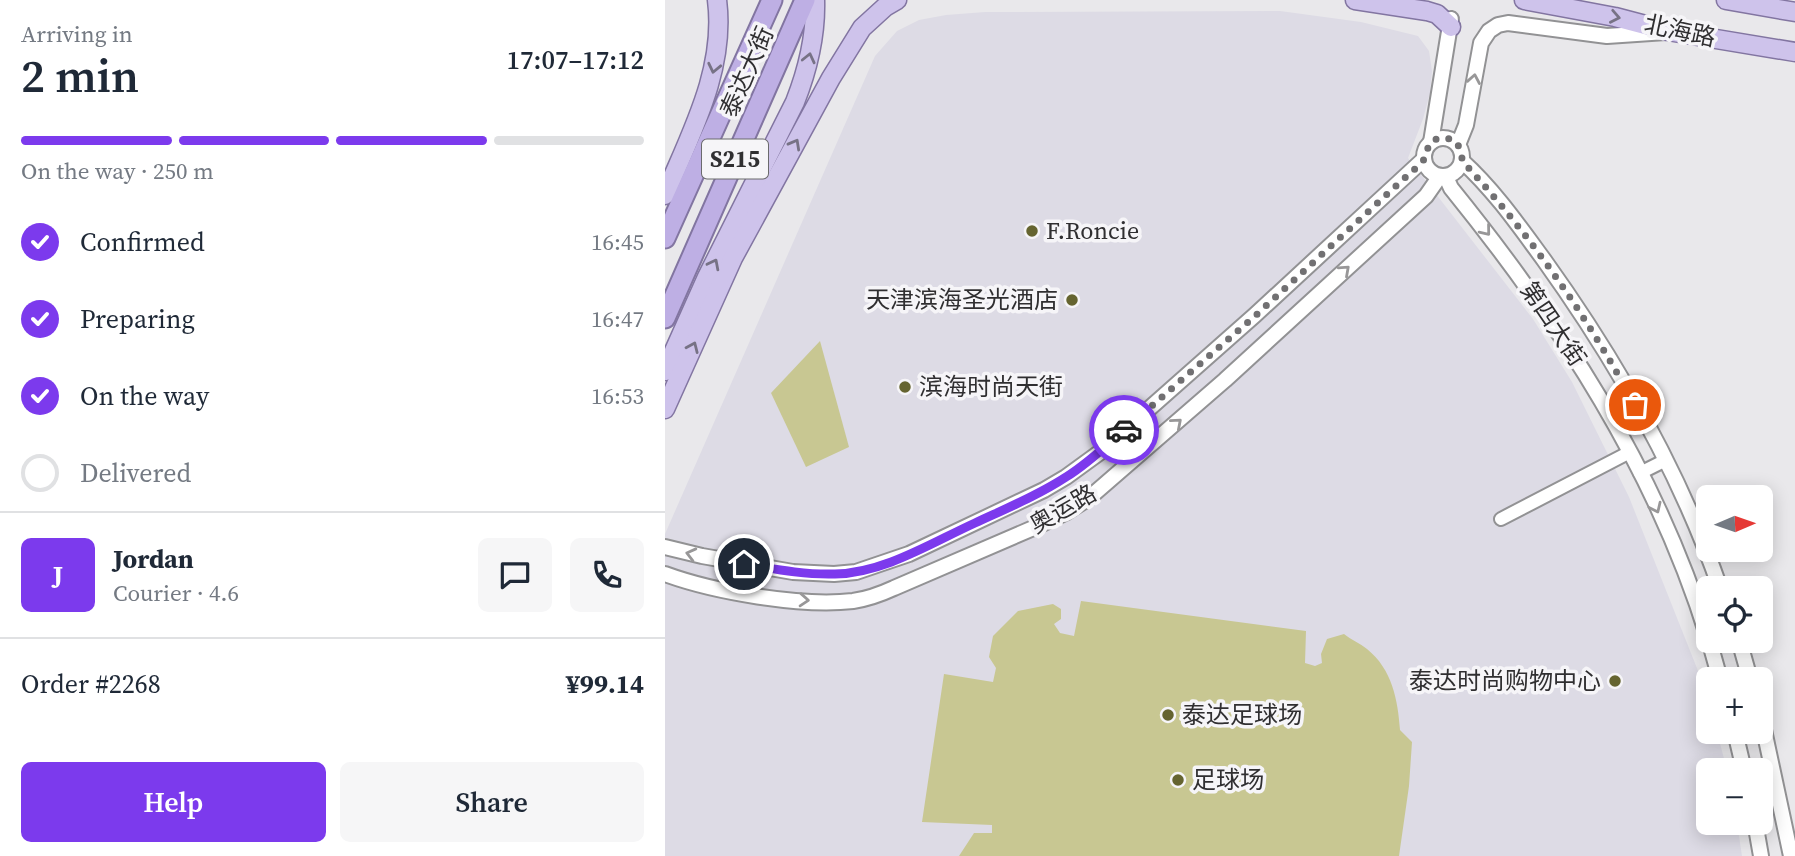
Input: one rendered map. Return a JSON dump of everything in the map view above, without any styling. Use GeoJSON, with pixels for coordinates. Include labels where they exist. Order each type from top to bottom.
{"type":"FeatureCollection","features":[{"type":"Feature","properties":{"kind":"highway","name":"泰达大街"},"geometry":{"type":"LineString","coordinates":[[665,238],[772,0]]}},
{"type":"Feature","properties":{"kind":"highway","name":"泰达大街"},"geometry":{"type":"LineString","coordinates":[[665,318],[805,0]]}},
{"type":"Feature","properties":{"kind":"main road"},"geometry":{"type":"LineString","coordinates":[[665,195],[713,74],[718,39],[717,0]]}},
{"type":"Feature","properties":{"kind":"main road"},"geometry":{"type":"LineString","coordinates":[[665,371],[707,277],[795,102],[813,41],[815,0]]}},
{"type":"Feature","properties":{"kind":"main road"},"geometry":{"type":"LineString","coordinates":[[665,409],[733,258],[831,78],[862,28],[897,0]]}},
{"type":"Feature","properties":{"kind":"main road"},"geometry":{"type":"LineString","coordinates":[[1355,0],[1427,11],[1437,14],[1451,27]]}},
{"type":"Feature","properties":{"kind":"main road","name":"北海路"},"geometry":{"type":"LineString","coordinates":[[1524,0],[1629,20],[1668,31],[1795,52]]}},
{"type":"Feature","properties":{"kind":"main road","name":"北海路"},"geometry":{"type":"LineString","coordinates":[[1726,0],[1795,12]]}},
{"type":"Feature","properties":{"kind":"street"},"geometry":{"type":"LineString","coordinates":[[1414,0],[1449,14],[1451,27],[1431,142],[1424,159]]}},
{"type":"Feature","properties":{"kind":"street"},"geometry":{"type":"LineString","coordinates":[[1431,142],[1448,139],[1458,145],[1466,125],[1481,43],[1489,31],[1498,25],[1508,23],[1608,36],[1649,35],[1668,31]]}},
{"type":"Feature","properties":{"kind":"street","name":"第四大街"},"geometry":{"type":"LineString","coordinates":[[1458,145],[1462,162],[1507,210],[1610,359],[1692,518],[1715,576]]}},
{"type":"Feature","properties":{"kind":"street","name":"第四大街"},"geometry":{"type":"LineString","coordinates":[[1424,159],[1429,170],[1443,177],[1508,258],[1598,393],[1640,473],[1686,574],[1696,604]]}},
{"type":"Feature","properties":{"kind":"street","name":"奥运路"},"geometry":{"type":"LineString","coordinates":[[665,547],[793,572],[856,572],[909,554],[1044,490],[1099,453],[1255,316],[1424,159]]}},
{"type":"Feature","properties":{"kind":"street"},"geometry":{"type":"LineString","coordinates":[[1443,177],[1457,172],[1462,162]]}},
{"type":"Feature","properties":{"kind":"street","name":"奥运路"},"geometry":{"type":"LineString","coordinates":[[665,574],[690,583],[760,597],[852,601],[894,588],[1065,513],[1120,473],[1225,380],[1426,196],[1443,177]]}},
{"type":"Feature","properties":{"kind":"street"},"geometry":{"type":"LineString","coordinates":[[1501,519],[1630,452]]}},
{"type":"Feature","properties":{"kind":"street"},"geometry":{"type":"LineString","coordinates":[[1640,473],[1664,461]]}},
{"type":"Feature","properties":{"kind":"street"},"geometry":{"type":"LineString","coordinates":[[1767,744],[1791,856]]}},
{"type":"Feature","properties":{"kind":"street"},"geometry":{"type":"LineString","coordinates":[[1757,835],[1761,856]]}},
{"type":"Feature","properties":{"kind":"shaded area"},"geometry":{"type":"Polygon","coordinates":[[[1280,11],[1361,22],[1418,36],[1429,51],[1432,71],[1423,119],[1408,158],[1533,319],[1572,382],[1629,497],[1696,667],[1696,744],[1720,744],[1724,758],[1696,758],[1696,835],[1739,835],[1742,856],[665,856],[665,534],[875,56],[897,31],[919,20],[985,12],[1280,11]]]}},
{"type":"Feature","properties":{"kind":"shaded area"},"geometry":{"type":"Polygon","coordinates":[[[820,341],[849,447],[806,467],[771,393],[820,341]]]}},
{"type":"Feature","properties":{"kind":"shaded area","name":"泰达足球场"},"geometry":{"type":"Polygon","coordinates":[[[1081,601],[1306,631],[1305,663],[1315,666],[1322,663],[1321,654],[1327,639],[1344,634],[1367,649],[1376,657],[1388,676],[1398,708],[1400,730],[1412,742],[1399,856],[959,856],[974,833],[992,833],[992,825],[922,822],[944,674],[993,682],[996,668],[989,657],[993,636],[1018,611],[1053,604],[1061,609],[1061,619],[1054,624],[1060,633],[1074,636],[1081,601]]]}},
{"type":"Feature","properties":{"kind":"way so far"},"geometry":{"type":"LineString","coordinates":[[1124,430],[1255,316],[1409,174],[1424,159],[1431,142],[1442,138],[1458,145],[1462,162],[1507,210],[1529,239],[1610,359],[1635,405]]}},
{"type":"Feature","properties":{"kind":"place","name":"F.Roncie"},"geometry":{"type":"Point","coordinates":[1032,231]}},
{"type":"Feature","properties":{"kind":"place","name":"天津滨海圣光酒店"},"geometry":{"type":"Point","coordinates":[1072,300]}},
{"type":"Feature","properties":{"kind":"place","name":"滨海时尚天街"},"geometry":{"type":"Point","coordinates":[905,387]}},
{"type":"Feature","properties":{"kind":"place","name":"泰达时尚购物中心"},"geometry":{"type":"Point","coordinates":[1615,681]}},
{"type":"Feature","properties":{"kind":"place","name":"泰达足球场"},"geometry":{"type":"Point","coordinates":[1168,715]}},
{"type":"Feature","properties":{"kind":"place","name":"足球场"},"geometry":{"type":"Point","coordinates":[1178,780]}},
{"type":"Feature","properties":{"kind":"route"},"geometry":{"type":"LineString","coordinates":[[744,564],[793,572],[834,574],[856,572],[881,564],[909,554],[1044,490],[1099,453],[1124,430]]}}]}
